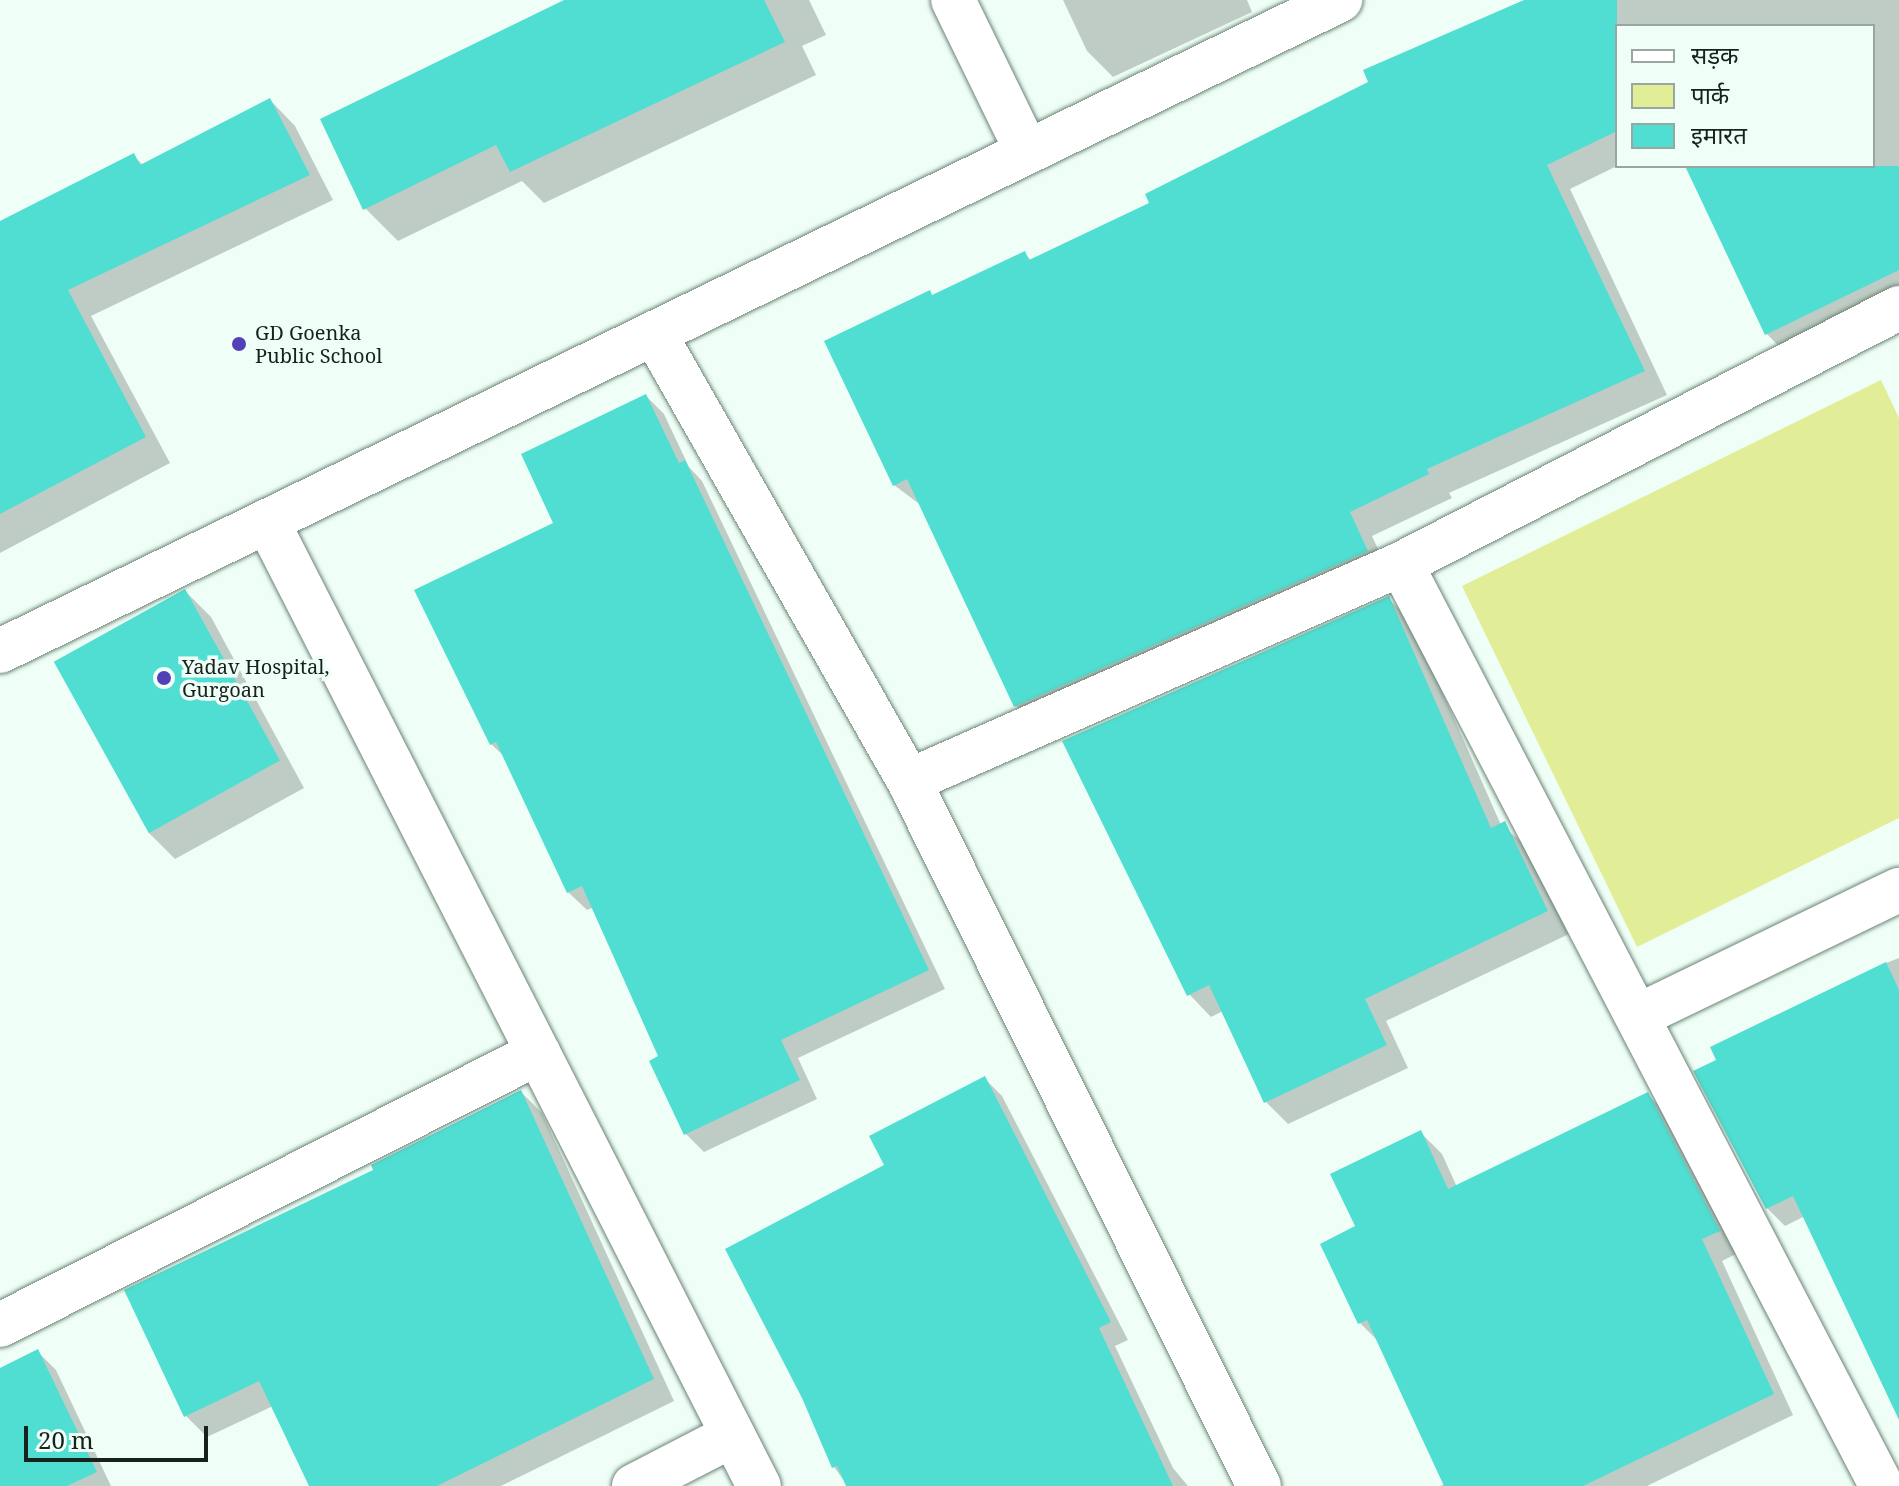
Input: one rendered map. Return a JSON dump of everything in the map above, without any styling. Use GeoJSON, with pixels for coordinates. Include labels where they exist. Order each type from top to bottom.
{"type":"FeatureCollection","features":[{"type":"Feature","properties":{"kind":"street"},"geometry":{"type":"LineString","coordinates":[[953,0],[1027,152]]}},
{"type":"Feature","properties":{"kind":"street"},"geometry":{"type":"LineString","coordinates":[[0,651],[1340,0]]}},
{"type":"Feature","properties":{"kind":"street"},"geometry":{"type":"LineString","coordinates":[[909,781],[1401,564],[1899,308]]}},
{"type":"Feature","properties":{"kind":"street"},"geometry":{"type":"LineString","coordinates":[[654,333],[909,781],[1259,1486]]}},
{"type":"Feature","properties":{"kind":"street"},"geometry":{"type":"LineString","coordinates":[[267,521],[759,1486]]}},
{"type":"Feature","properties":{"kind":"street"},"geometry":{"type":"LineString","coordinates":[[1401,564],[1882,1479]]}},
{"type":"Feature","properties":{"kind":"street"},"geometry":{"type":"LineString","coordinates":[[1638,1016],[1899,890]]}},
{"type":"Feature","properties":{"kind":"street"},"geometry":{"type":"LineString","coordinates":[[0,1325],[538,1053]]}},
{"type":"Feature","properties":{"kind":"street"},"geometry":{"type":"LineString","coordinates":[[634,1486],[733,1435]]}},
{"type":"Feature","properties":{"kind":"green space"},"geometry":{"type":"Polygon","coordinates":[[[1881,380],[1899,418],[1899,818],[1637,947],[1462,586],[1881,380]]]}},
{"type":"Feature","properties":{"kind":"building"},"geometry":{"type":"Polygon","coordinates":[[[564,0],[764,0],[785,42],[510,172],[496,145],[363,210],[320,119],[564,0]]]}},
{"type":"Feature","properties":{"kind":"building"},"geometry":{"type":"Polygon","coordinates":[[[1524,0],[1617,0],[1615,132],[1547,165],[1645,371],[1427,469],[1429,474],[1350,512],[1368,551],[1014,707],[907,479],[893,486],[824,341],[930,290],[932,295],[1025,251],[1029,260],[1149,203],[1145,194],[1368,82],[1363,70],[1524,0]]]}},
{"type":"Feature","properties":{"kind":"building"},"geometry":{"type":"Polygon","coordinates":[[[270,98],[310,175],[68,290],[146,437],[0,514],[0,221],[134,153],[140,165],[270,98]]]}},
{"type":"Feature","properties":{"kind":"building"},"geometry":{"type":"Polygon","coordinates":[[[1899,166],[1899,270],[1765,335],[1686,168],[1899,166]]]}},
{"type":"Feature","properties":{"kind":"building"},"geometry":{"type":"Polygon","coordinates":[[[646,394],[679,463],[685,460],[929,970],[781,1040],[800,1080],[684,1135],[649,1061],[658,1056],[582,886],[567,893],[496,742],[490,745],[414,590],[553,523],[521,454],[646,394]]]}},
{"type":"Feature","properties":{"kind":"building"},"geometry":{"type":"Polygon","coordinates":[[[185,589],[280,760],[149,833],[54,662],[185,589]]]}},
{"type":"Feature","properties":{"kind":"building"},"geometry":{"type":"Polygon","coordinates":[[[1389,596],[1491,828],[1505,821],[1548,911],[1365,999],[1387,1045],[1264,1103],[1209,985],[1187,996],[1062,741],[1389,596]]]}},
{"type":"Feature","properties":{"kind":"building"},"geometry":{"type":"Polygon","coordinates":[[[1886,962],[1899,990],[1899,1420],[1793,1196],[1766,1209],[1693,1071],[1716,1060],[1710,1047],[1886,962]]]}},
{"type":"Feature","properties":{"kind":"building"},"geometry":{"type":"Polygon","coordinates":[[[985,1076],[1111,1322],[1099,1328],[1173,1486],[846,1486],[837,1466],[832,1468],[802,1398],[725,1249],[884,1165],[869,1136],[985,1076]]]}},
{"type":"Feature","properties":{"kind":"building"},"geometry":{"type":"Polygon","coordinates":[[[521,1090],[654,1379],[437,1486],[309,1486],[259,1381],[184,1417],[124,1290],[373,1170],[371,1165],[521,1090]]]}},
{"type":"Feature","properties":{"kind":"building"},"geometry":{"type":"Polygon","coordinates":[[[1648,1092],[1720,1231],[1702,1239],[1774,1394],[1583,1486],[1444,1486],[1367,1320],[1358,1324],[1320,1244],[1355,1226],[1330,1174],[1421,1130],[1448,1189],[1648,1092]]]}},
{"type":"Feature","properties":{"kind":"building"},"geometry":{"type":"Polygon","coordinates":[[[38,1349],[97,1472],[67,1486],[0,1486],[0,1368],[38,1349]]]}},
{"type":"Feature","properties":{"kind":"place","name":"GD Goenka Public School"},"geometry":{"type":"Point","coordinates":[239,344]}},
{"type":"Feature","properties":{"kind":"place","name":"Yadav Hospital, Gurgoan"},"geometry":{"type":"Point","coordinates":[164,678]}}]}
